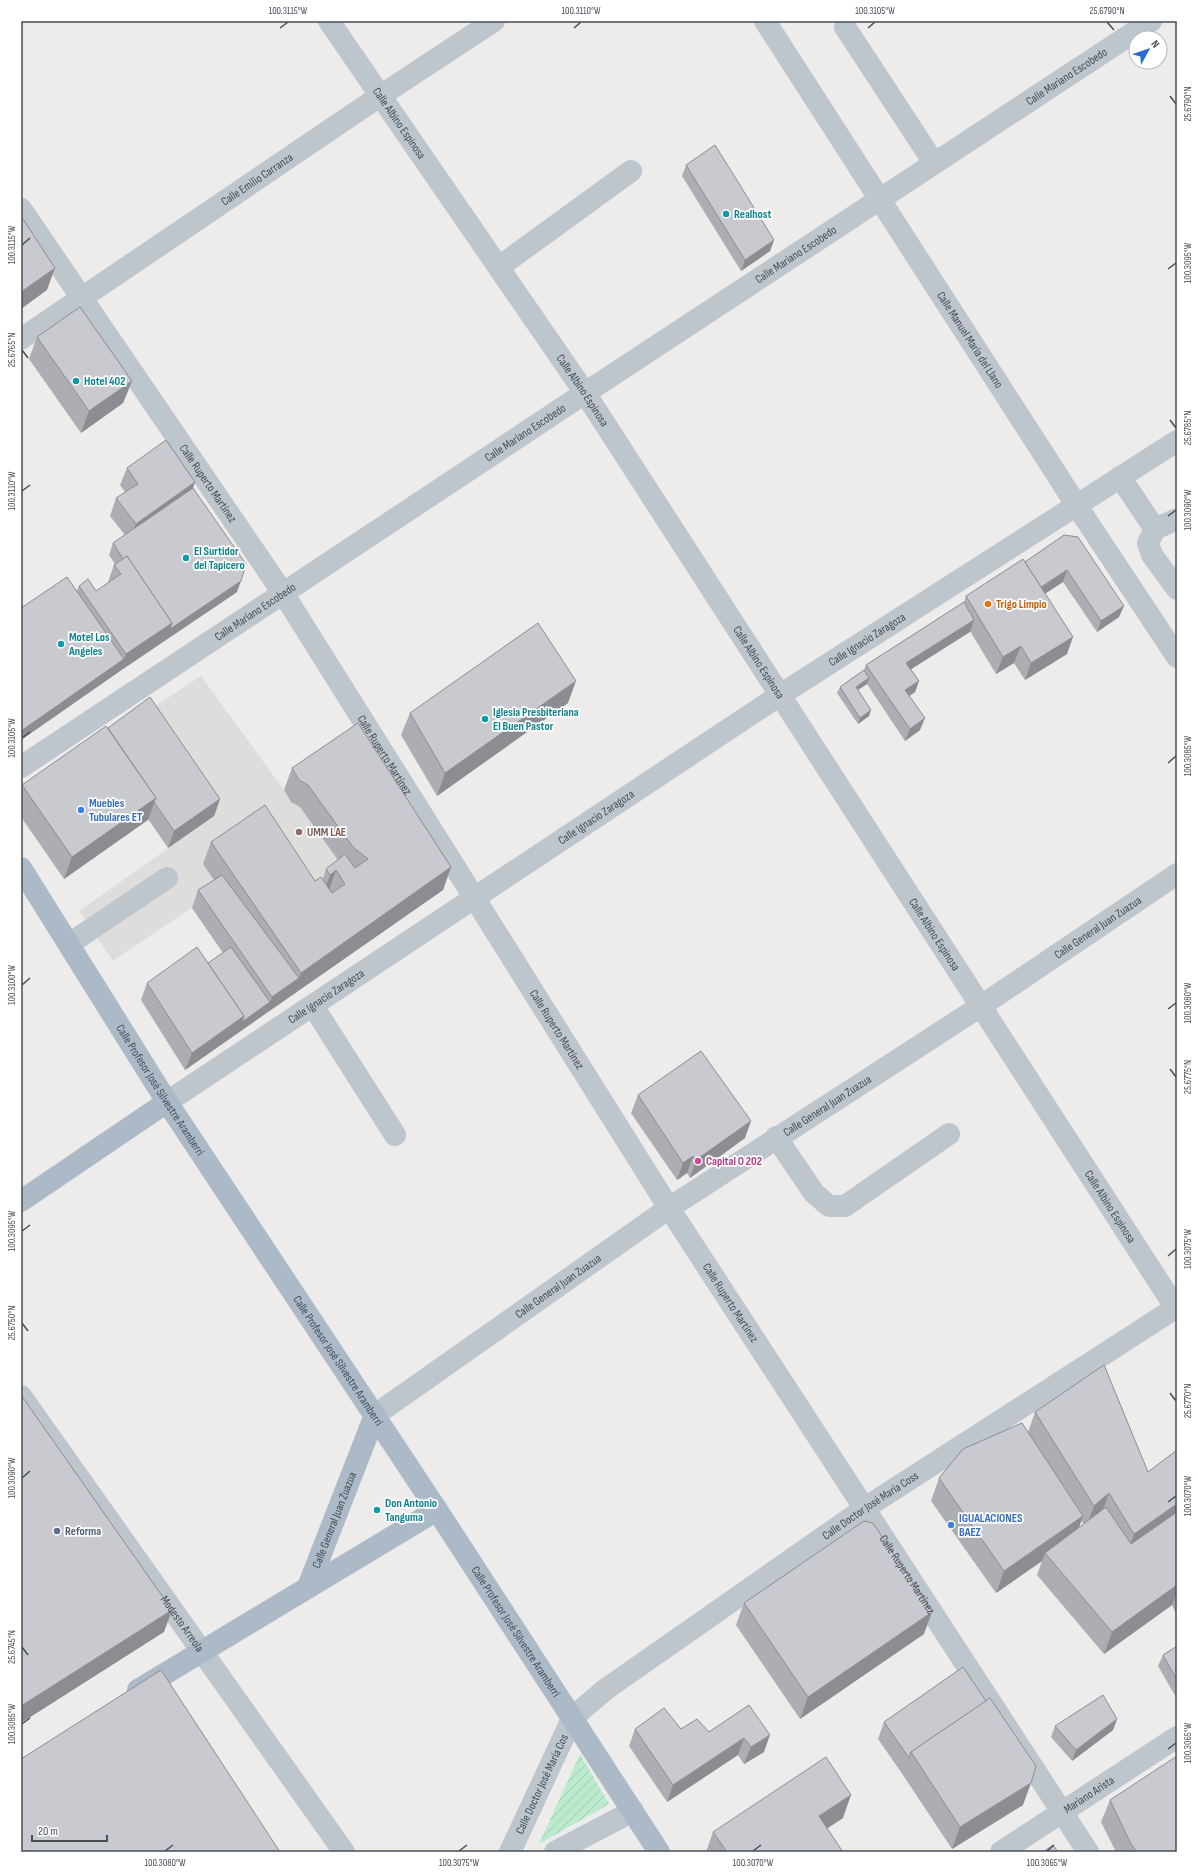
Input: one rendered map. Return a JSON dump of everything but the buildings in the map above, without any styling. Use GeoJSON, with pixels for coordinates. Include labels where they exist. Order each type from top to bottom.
{"type":"FeatureCollection","features":[{"type":"Feature","properties":{"kind":"main road","name":"Calle Profesor José Silvestre Aramberri"},"geometry":{"type":"LineString","coordinates":[[21,868],[167,1102],[375,1415],[573,1717],[659,1852]]}},
{"type":"Feature","properties":{"kind":"main road","name":"Calle Ignacio Zaragoza"},"geometry":{"type":"LineString","coordinates":[[21,1201],[167,1102]]}},
{"type":"Feature","properties":{"kind":"main road","name":"Calle General Juan Zuazua"},"geometry":{"type":"LineString","coordinates":[[308,1587],[375,1415]]}},
{"type":"Feature","properties":{"kind":"main road"},"geometry":{"type":"LineString","coordinates":[[122,1700],[437,1510]]}},
{"type":"Feature","properties":{"kind":"street","name":"Calle Albino Espinosa"},"geometry":{"type":"LineString","coordinates":[[329,21],[585,393],[1176,1308]]}},
{"type":"Feature","properties":{"kind":"street","name":"Calle Emilio Carranza"},"geometry":{"type":"LineString","coordinates":[[21,339],[380,96],[494,21]]}},
{"type":"Feature","properties":{"kind":"street","name":"Calle Manuel Maria del Llano"},"geometry":{"type":"LineString","coordinates":[[765,21],[1077,506],[1177,657]]}},
{"type":"Feature","properties":{"kind":"street","name":"Calle Mariano Escobedo"},"geometry":{"type":"LineString","coordinates":[[21,767],[934,162],[1151,21]]}},
{"type":"Feature","properties":{"kind":"street"},"geometry":{"type":"LineString","coordinates":[[845,27],[934,162]]}},
{"type":"Feature","properties":{"kind":"street"},"geometry":{"type":"LineString","coordinates":[[499,267],[631,171]]}},
{"type":"Feature","properties":{"kind":"street","name":"Calle Ruperto Martínez"},"geometry":{"type":"LineString","coordinates":[[21,209],[283,593],[476,897],[669,1208],[1088,1852]]}},
{"type":"Feature","properties":{"kind":"street","name":"Calle Ignacio Zaragoza"},"geometry":{"type":"LineString","coordinates":[[167,1102],[780,695],[1177,441]]}},
{"type":"Feature","properties":{"kind":"street"},"geometry":{"type":"LineString","coordinates":[[1120,477],[1155,529]]}},
{"type":"Feature","properties":{"kind":"street"},"geometry":{"type":"LineString","coordinates":[[1177,519],[1155,529],[1149,538],[1148,543],[1152,555],[1177,589]]}},
{"type":"Feature","properties":{"kind":"street","name":"Calle General Juan Zuazua"},"geometry":{"type":"LineString","coordinates":[[375,1415],[669,1208],[776,1137],[981,1006],[1177,874]]}},
{"type":"Feature","properties":{"kind":"street"},"geometry":{"type":"LineString","coordinates":[[69,944],[167,878]]}},
{"type":"Feature","properties":{"kind":"street"},"geometry":{"type":"LineString","coordinates":[[312,1006],[395,1136]]}},
{"type":"Feature","properties":{"kind":"street"},"geometry":{"type":"LineString","coordinates":[[776,1137],[814,1193],[829,1206],[845,1206],[949,1134]]}},
{"type":"Feature","properties":{"kind":"street","name":"Calle Doctor José María Coss"},"geometry":{"type":"LineString","coordinates":[[573,1717],[606,1689],[865,1508],[1176,1308]]}},
{"type":"Feature","properties":{"kind":"street","name":"Modesto Arreola"},"geometry":{"type":"LineString","coordinates":[[21,1396],[344,1852]]}},
{"type":"Feature","properties":{"kind":"street","name":"Calle Doctor José María Cos"},"geometry":{"type":"LineString","coordinates":[[510,1852],[573,1717]]}},
{"type":"Feature","properties":{"kind":"street","name":"Mariano Arista"},"geometry":{"type":"LineString","coordinates":[[1001,1852],[1177,1737]]}},
{"type":"Feature","properties":{"kind":"street"},"geometry":{"type":"LineString","coordinates":[[555,1852],[633,1811]]}},
{"type":"Feature","properties":{"kind":"shaded area","name":"UMM LAE"},"geometry":{"type":"Polygon","coordinates":[[[201,676],[284,790],[350,745],[443,890],[215,892],[113,961],[79,911],[214,816],[144,714],[201,676]]]}},
{"type":"Feature","properties":{"kind":"green space"},"geometry":{"type":"Polygon","coordinates":[[[580,1754],[609,1804],[539,1844],[580,1754]]]}},
{"type":"Feature","properties":{"kind":"place","name":"Realhost"},"geometry":{"type":"Point","coordinates":[726,214]}},
{"type":"Feature","properties":{"kind":"place","name":"Hotel 402"},"geometry":{"type":"Point","coordinates":[76,381]}},
{"type":"Feature","properties":{"kind":"place","name":"El Surtidor del Tapicero"},"geometry":{"type":"Point","coordinates":[186,558]}},
{"type":"Feature","properties":{"kind":"place","name":"Trigo Limpio"},"geometry":{"type":"Point","coordinates":[988,604]}},
{"type":"Feature","properties":{"kind":"place","name":"Motel Los Angeles"},"geometry":{"type":"Point","coordinates":[61,644]}},
{"type":"Feature","properties":{"kind":"place","name":"Iglesia Presbiteriana El Buen Pastor"},"geometry":{"type":"Point","coordinates":[485,719]}},
{"type":"Feature","properties":{"kind":"place","name":"Muebles Tubulares ET"},"geometry":{"type":"Point","coordinates":[81,810]}},
{"type":"Feature","properties":{"kind":"place","name":"UMM LAE"},"geometry":{"type":"Point","coordinates":[299,832]}},
{"type":"Feature","properties":{"kind":"place","name":"Capital O 202"},"geometry":{"type":"Point","coordinates":[698,1161]}},
{"type":"Feature","properties":{"kind":"place","name":"Don Antonio Tanguma"},"geometry":{"type":"Point","coordinates":[377,1510]}},
{"type":"Feature","properties":{"kind":"place","name":"IGUALACIONES BAEZ"},"geometry":{"type":"Point","coordinates":[951,1525]}},
{"type":"Feature","properties":{"kind":"place","name":"Reforma"},"geometry":{"type":"Point","coordinates":[57,1531]}}]}
